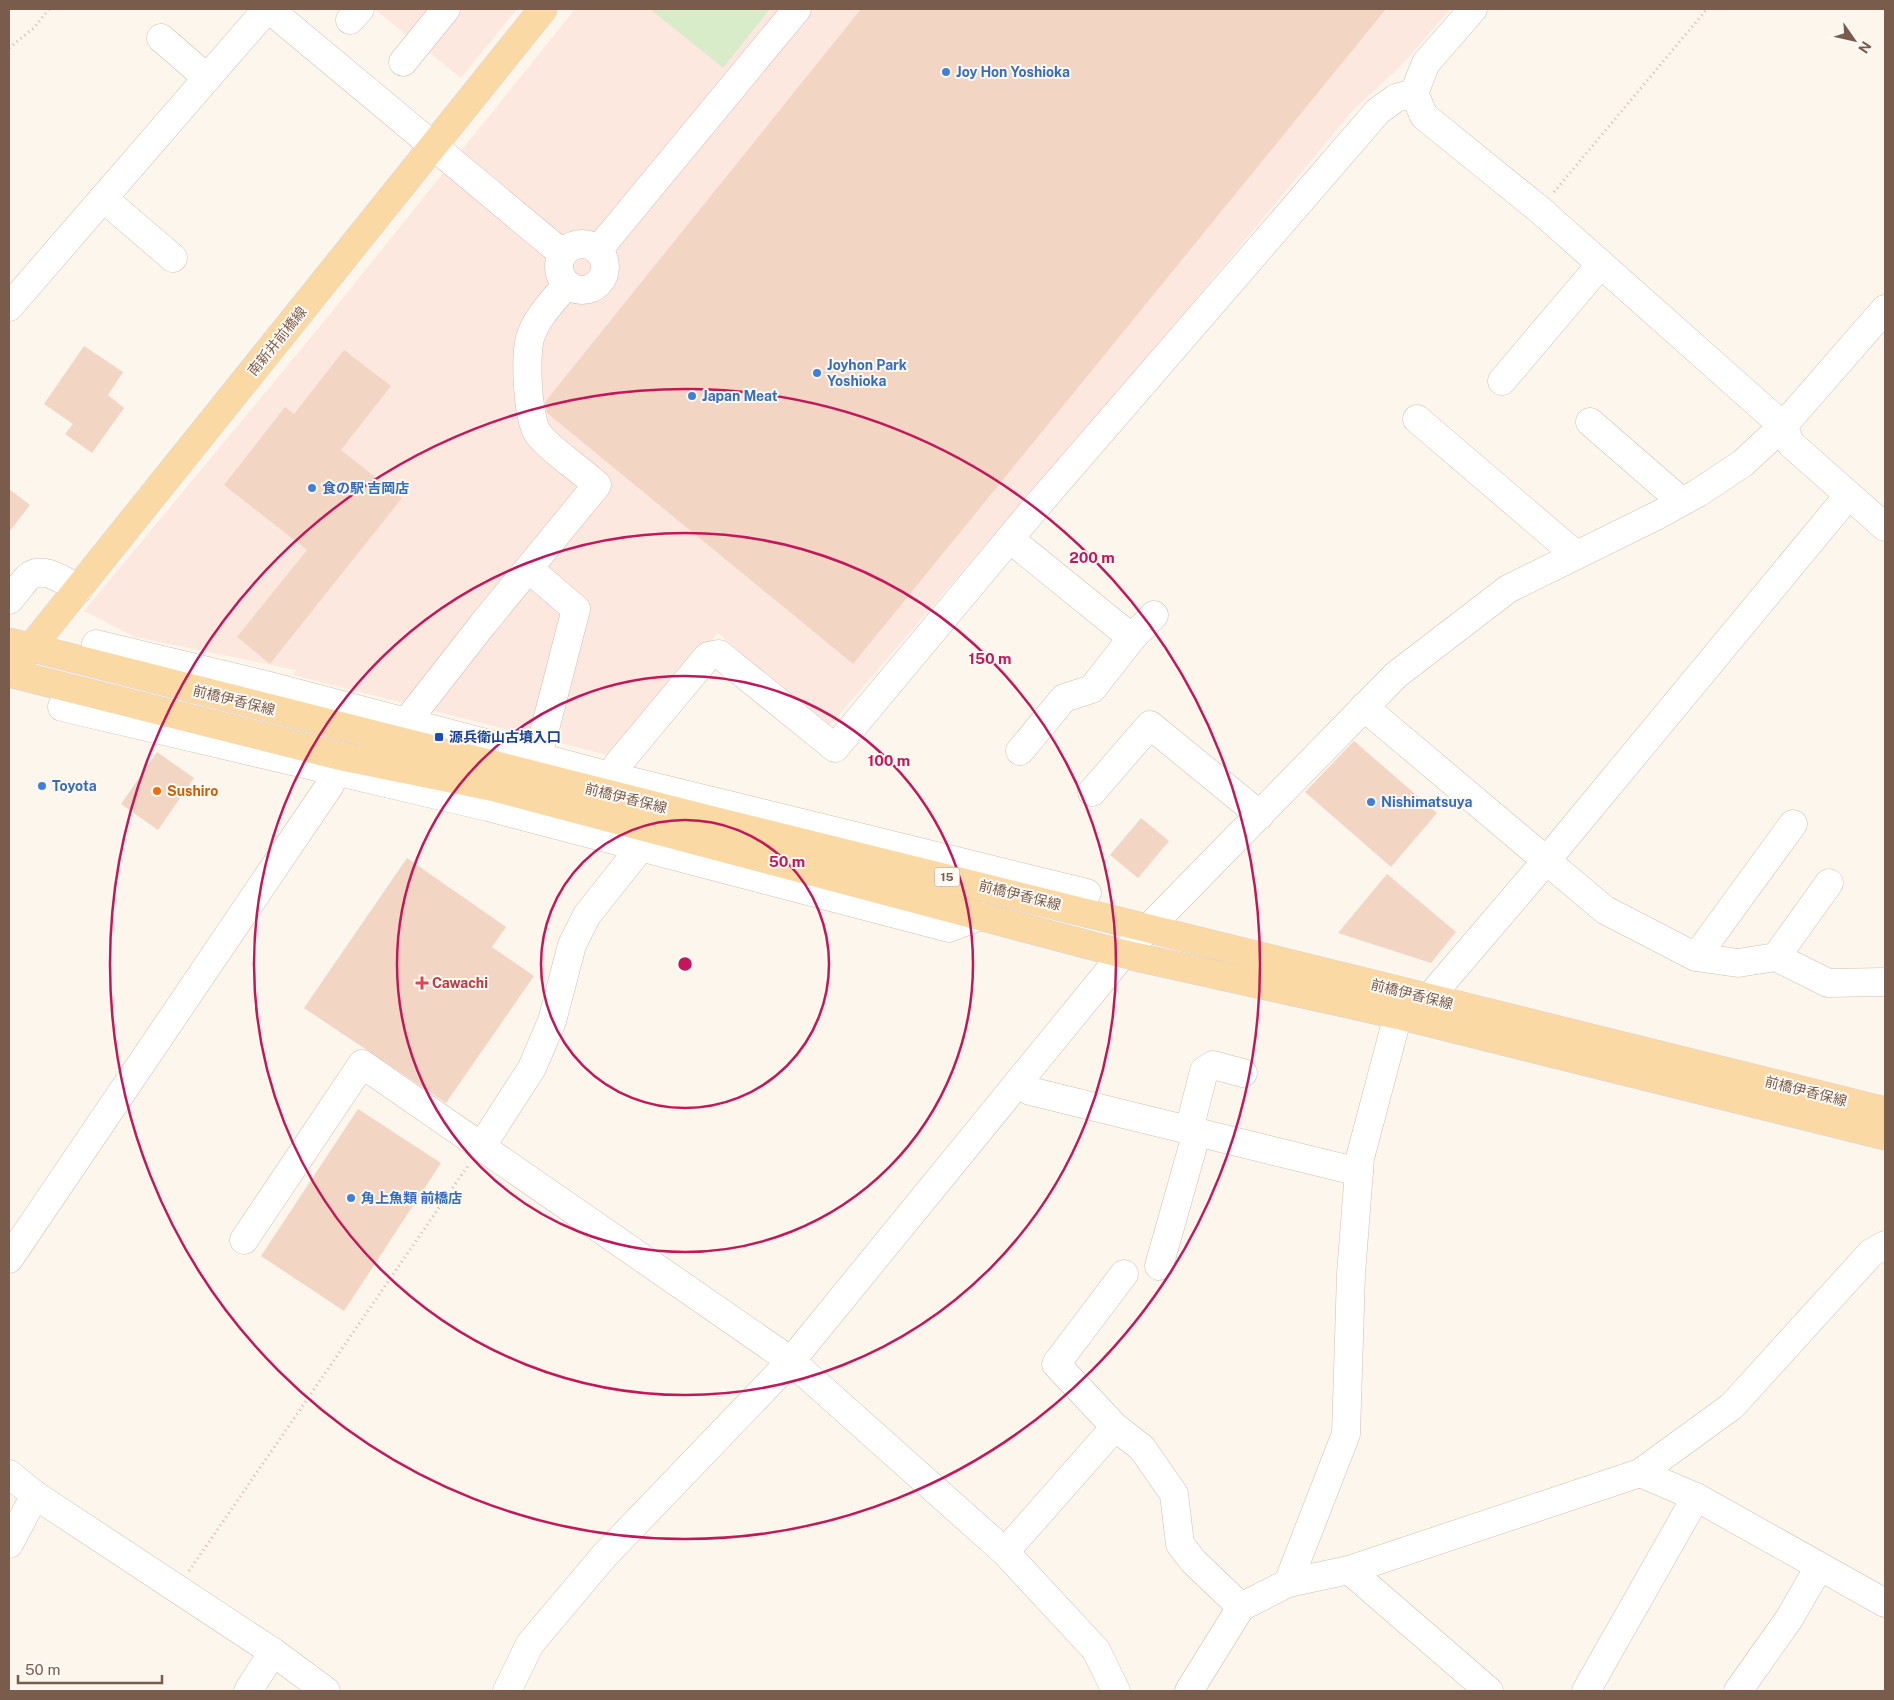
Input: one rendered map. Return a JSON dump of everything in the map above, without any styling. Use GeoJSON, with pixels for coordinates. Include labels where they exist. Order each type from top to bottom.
{"type":"FeatureCollection","features":[{"type":"Feature","properties":{"kind":"main road","name":"南新井前橋線"},"geometry":{"type":"LineString","coordinates":[[9,674],[20,645],[79,589],[543,9]]}},
{"type":"Feature","properties":{"kind":"main road","name":"前橋伊香保線"},"geometry":{"type":"LineString","coordinates":[[20,645],[183,676],[606,784],[720,834],[885,892],[1123,954],[1398,1015],[1885,1136]]}},
{"type":"Feature","properties":{"kind":"main road","name":"前橋伊香保線"},"geometry":{"type":"LineString","coordinates":[[9,674],[135,715],[337,764],[491,797],[644,837],[720,834],[971,874],[1150,928],[1885,1111]]}},
{"type":"Feature","properties":{"kind":"street"},"geometry":{"type":"LineString","coordinates":[[13,293],[103,198],[268,9],[435,145],[563,254]]}},
{"type":"Feature","properties":{"kind":"street"},"geometry":{"type":"LineString","coordinates":[[403,62],[446,9]]}},
{"type":"Feature","properties":{"kind":"street"},"geometry":{"type":"LineString","coordinates":[[598,250],[798,9]]}},
{"type":"Feature","properties":{"kind":"street"},"geometry":{"type":"LineString","coordinates":[[1473,9],[1426,62],[1414,93],[1424,116],[1540,210],[1784,426],[1791,444],[1885,527]]}},
{"type":"Feature","properties":{"kind":"street"},"geometry":{"type":"LineString","coordinates":[[161,38],[207,78]]}},
{"type":"Feature","properties":{"kind":"street"},"geometry":{"type":"LineString","coordinates":[[606,784],[708,656],[719,654],[835,748],[1010,539],[1378,111],[1396,98],[1414,93]]}},
{"type":"Feature","properties":{"kind":"street"},"geometry":{"type":"LineString","coordinates":[[103,198],[173,258]]}},
{"type":"Feature","properties":{"kind":"street"},"geometry":{"type":"LineString","coordinates":[[576,244],[592,245],[598,250],[605,263],[605,270],[598,284],[585,290],[577,290],[568,284],[560,275],[559,268],[563,254],[576,244]]}},
{"type":"Feature","properties":{"kind":"street"},"geometry":{"type":"LineString","coordinates":[[1502,380],[1601,264]]}},
{"type":"Feature","properties":{"kind":"street"},"geometry":{"type":"LineString","coordinates":[[399,731],[483,624],[597,485],[538,434],[531,419],[528,353],[530,338],[550,304],[568,284]]}},
{"type":"Feature","properties":{"kind":"street"},"geometry":{"type":"LineString","coordinates":[[507,1691],[530,1644],[604,1556],[791,1361],[1123,954],[1364,707],[1396,675],[1508,589],[1658,515],[1698,493],[1743,463],[1784,426],[1885,309]]}},
{"type":"Feature","properties":{"kind":"street"},"geometry":{"type":"LineString","coordinates":[[1417,419],[1576,555]]}},
{"type":"Feature","properties":{"kind":"street"},"geometry":{"type":"LineString","coordinates":[[1590,422],[1681,501]]}},
{"type":"Feature","properties":{"kind":"street"},"geometry":{"type":"LineString","coordinates":[[1429,998],[1546,861],[1848,496]]}},
{"type":"Feature","properties":{"kind":"street"},"geometry":{"type":"LineString","coordinates":[[1010,539],[1132,638]]}},
{"type":"Feature","properties":{"kind":"street"},"geometry":{"type":"LineString","coordinates":[[529,568],[576,609],[535,766]]}},
{"type":"Feature","properties":{"kind":"street"},"geometry":{"type":"LineString","coordinates":[[9,600],[28,577],[36,572],[45,573],[79,589]]}},
{"type":"Feature","properties":{"kind":"street"},"geometry":{"type":"LineString","coordinates":[[1020,751],[1064,698],[1092,689],[1132,638],[1154,615]]}},
{"type":"Feature","properties":{"kind":"street"},"geometry":{"type":"LineString","coordinates":[[96,644],[183,676]]}},
{"type":"Feature","properties":{"kind":"street"},"geometry":{"type":"LineString","coordinates":[[62,707],[135,715]]}},
{"type":"Feature","properties":{"kind":"street"},"geometry":{"type":"LineString","coordinates":[[1364,707],[1605,910],[1696,957],[1738,963],[1776,957],[1828,983],[1885,982]]}},
{"type":"Feature","properties":{"kind":"street"},"geometry":{"type":"LineString","coordinates":[[1092,792],[1150,725],[1260,815]]}},
{"type":"Feature","properties":{"kind":"street"},"geometry":{"type":"LineString","coordinates":[[9,1259],[324,794],[337,764]]}},
{"type":"Feature","properties":{"kind":"street"},"geometry":{"type":"LineString","coordinates":[[1696,957],[1793,824]]}},
{"type":"Feature","properties":{"kind":"street"},"geometry":{"type":"LineString","coordinates":[[481,1147],[532,1068],[552,1021],[572,945],[587,915],[644,837]]}},
{"type":"Feature","properties":{"kind":"street"},"geometry":{"type":"LineString","coordinates":[[971,874],[1086,893]]}},
{"type":"Feature","properties":{"kind":"street"},"geometry":{"type":"LineString","coordinates":[[1776,957],[1829,884]]}},
{"type":"Feature","properties":{"kind":"street"},"geometry":{"type":"LineString","coordinates":[[1288,1583],[1346,1434],[1351,1274],[1360,1158],[1398,1015]]}},
{"type":"Feature","properties":{"kind":"street"},"geometry":{"type":"LineString","coordinates":[[244,1240],[362,1064],[791,1361],[1005,1552],[1096,1650],[1116,1691]]}},
{"type":"Feature","properties":{"kind":"street"},"geometry":{"type":"LineString","coordinates":[[1159,1266],[1193,1131],[1204,1071],[1213,1065],[1243,1073]]}},
{"type":"Feature","properties":{"kind":"street"},"geometry":{"type":"LineString","coordinates":[[1017,1084],[1030,1091],[1359,1172]]}},
{"type":"Feature","properties":{"kind":"street"},"geometry":{"type":"LineString","coordinates":[[1189,1691],[1241,1607],[1288,1583],[1349,1570],[1640,1473],[1732,1406],[1871,1253],[1885,1245]]}},
{"type":"Feature","properties":{"kind":"street"},"geometry":{"type":"LineString","coordinates":[[1124,1274],[1056,1364],[1115,1427],[1142,1448],[1174,1494],[1180,1544],[1193,1561],[1241,1607]]}},
{"type":"Feature","properties":{"kind":"street"},"geometry":{"type":"LineString","coordinates":[[1005,1552],[1115,1427]]}},
{"type":"Feature","properties":{"kind":"street"},"geometry":{"type":"LineString","coordinates":[[1640,1473],[1696,1497],[1885,1603]]}},
{"type":"Feature","properties":{"kind":"street"},"geometry":{"type":"LineString","coordinates":[[9,1474],[35,1495],[273,1652],[326,1691]]}},
{"type":"Feature","properties":{"kind":"street"},"geometry":{"type":"LineString","coordinates":[[9,1544],[35,1495]]}},
{"type":"Feature","properties":{"kind":"street"},"geometry":{"type":"LineString","coordinates":[[1586,1691],[1696,1497]]}},
{"type":"Feature","properties":{"kind":"street"},"geometry":{"type":"LineString","coordinates":[[1738,1691],[1789,1619],[1819,1567]]}},
{"type":"Feature","properties":{"kind":"street"},"geometry":{"type":"LineString","coordinates":[[1349,1570],[1489,1691]]}},
{"type":"Feature","properties":{"kind":"street"},"geometry":{"type":"LineString","coordinates":[[248,1691],[273,1652]]}},
{"type":"Feature","properties":{"kind":"path"},"geometry":{"type":"LineString","coordinates":[[9,48],[34,28],[49,9]]}},
{"type":"Feature","properties":{"kind":"path"},"geometry":{"type":"LineString","coordinates":[[1540,210],[1707,9]]}},
{"type":"Feature","properties":{"kind":"path"},"geometry":{"type":"LineString","coordinates":[[177,1588],[481,1147]]}},
{"type":"Feature","properties":{"kind":"shaded area"},"geometry":{"type":"Polygon","coordinates":[[[374,9],[517,9],[461,78],[374,9]]]}},
{"type":"Feature","properties":{"kind":"shaded area","name":"Joyhon Park Yoshioka"},"geometry":{"type":"Polygon","coordinates":[[[575,9],[1450,9],[1401,66],[1354,109],[1081,437],[1034,488],[831,724],[825,727],[718,633],[611,756],[293,675],[296,670],[135,637],[84,611],[326,319],[575,9]]]}},
{"type":"Feature","properties":{"kind":"green space"},"geometry":{"type":"Polygon","coordinates":[[[650,9],[770,9],[723,68],[650,9]]]}},
{"type":"Feature","properties":{"kind":"building"},"geometry":{"type":"Polygon","coordinates":[[[861,9],[1386,9],[853,664],[547,413],[545,402],[861,9]]]}},
{"type":"Feature","properties":{"kind":"building"},"geometry":{"type":"Polygon","coordinates":[[[84,346],[123,372],[108,395],[124,408],[92,453],[65,434],[73,424],[44,404],[84,346]]]}},
{"type":"Feature","properties":{"kind":"building"},"geometry":{"type":"Polygon","coordinates":[[[344,350],[391,386],[341,450],[402,498],[270,664],[237,637],[307,550],[224,485],[285,407],[294,414],[344,350]]]}},
{"type":"Feature","properties":{"kind":"building"},"geometry":{"type":"Polygon","coordinates":[[[9,489],[30,505],[9,532],[9,489]]]}},
{"type":"Feature","properties":{"kind":"building","name":"Nishimatsuya"},"geometry":{"type":"Polygon","coordinates":[[[1354,741],[1437,813],[1391,867],[1305,792],[1354,741]]]}},
{"type":"Feature","properties":{"kind":"building","name":"Sushiro"},"geometry":{"type":"Polygon","coordinates":[[[157,752],[194,778],[158,830],[121,804],[157,752]]]}},
{"type":"Feature","properties":{"kind":"building"},"geometry":{"type":"Polygon","coordinates":[[[1141,818],[1169,841],[1138,878],[1110,855],[1141,818]]]}},
{"type":"Feature","properties":{"kind":"building"},"geometry":{"type":"Polygon","coordinates":[[[407,858],[506,927],[492,947],[534,976],[446,1103],[304,1008],[407,858]]]}},
{"type":"Feature","properties":{"kind":"building"},"geometry":{"type":"Polygon","coordinates":[[[1387,874],[1456,932],[1431,963],[1338,933],[1387,874]]]}},
{"type":"Feature","properties":{"kind":"building"},"geometry":{"type":"Polygon","coordinates":[[[358,1109],[441,1163],[344,1311],[261,1256],[358,1109]]]}},
{"type":"Feature","properties":{"kind":"place","name":"Joy Hon Yoshioka"},"geometry":{"type":"Point","coordinates":[946,72]}},
{"type":"Feature","properties":{"kind":"place","name":"Joyhon Park Yoshioka"},"geometry":{"type":"Point","coordinates":[817,373]}},
{"type":"Feature","properties":{"kind":"place","name":"Japan Meat"},"geometry":{"type":"Point","coordinates":[692,396]}},
{"type":"Feature","properties":{"kind":"place","name":"食の駅 吉岡店"},"geometry":{"type":"Point","coordinates":[312,488]}},
{"type":"Feature","properties":{"kind":"place","name":"源兵衛山古墳入口"},"geometry":{"type":"Point","coordinates":[439,737]}},
{"type":"Feature","properties":{"kind":"place","name":"Toyota"},"geometry":{"type":"Point","coordinates":[42,786]}},
{"type":"Feature","properties":{"kind":"place","name":"Sushiro"},"geometry":{"type":"Point","coordinates":[157,791]}},
{"type":"Feature","properties":{"kind":"place","name":"Nishimatsuya"},"geometry":{"type":"Point","coordinates":[1371,802]}},
{"type":"Feature","properties":{"kind":"place","name":"Cawachi"},"geometry":{"type":"Point","coordinates":[422,983]}},
{"type":"Feature","properties":{"kind":"place","name":"角上魚類 前橋店"},"geometry":{"type":"Point","coordinates":[351,1198]}}]}
